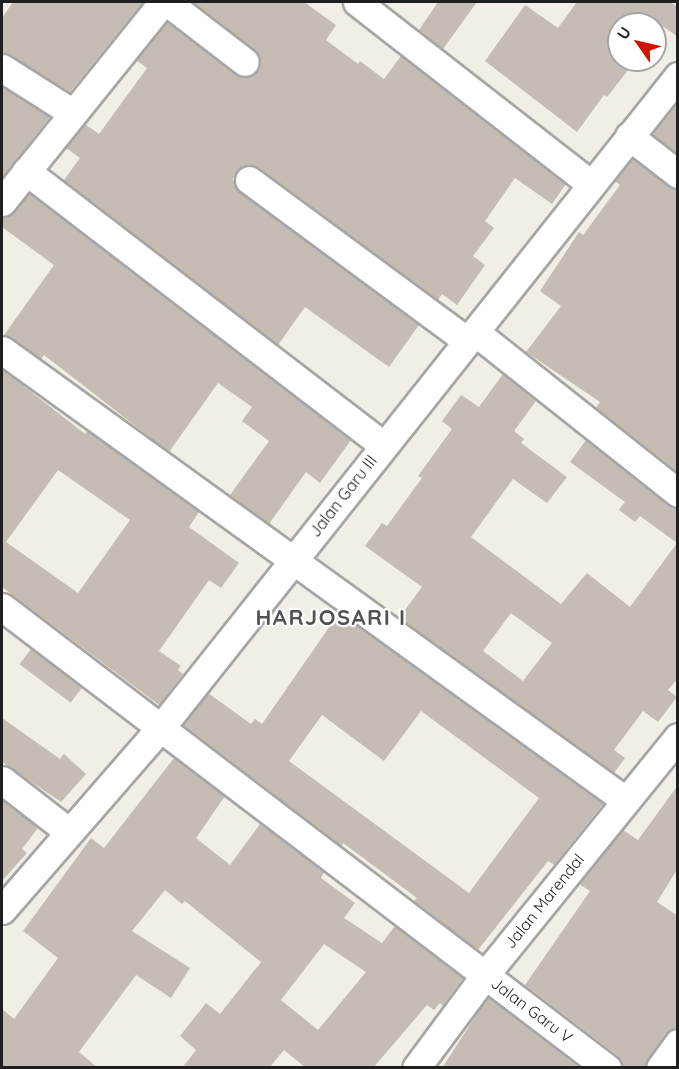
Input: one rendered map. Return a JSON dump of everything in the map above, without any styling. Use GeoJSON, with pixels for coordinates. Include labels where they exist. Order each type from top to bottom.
{"type":"FeatureCollection","features":[{"type":"Feature","properties":{"kind":"street"},"geometry":{"type":"LineString","coordinates":[[2,202],[73,112],[165,2],[245,62]]}},
{"type":"Feature","properties":{"kind":"street"},"geometry":{"type":"LineString","coordinates":[[357,2],[591,184]]}},
{"type":"Feature","properties":{"kind":"street"},"geometry":{"type":"LineString","coordinates":[[2,68],[73,112]]}},
{"type":"Feature","properties":{"kind":"street","name":"Jalan Garu III"},"geometry":{"type":"LineString","coordinates":[[2,910],[162,726],[678,76]]}},
{"type":"Feature","properties":{"kind":"street"},"geometry":{"type":"LineString","coordinates":[[629,136],[678,174]]}},
{"type":"Feature","properties":{"kind":"street"},"geometry":{"type":"LineString","coordinates":[[26,171],[383,445]]}},
{"type":"Feature","properties":{"kind":"street"},"geometry":{"type":"LineString","coordinates":[[249,180],[471,337],[678,493]]}},
{"type":"Feature","properties":{"kind":"street"},"geometry":{"type":"LineString","coordinates":[[2,350],[292,562],[625,800]]}},
{"type":"Feature","properties":{"kind":"street","name":"Jalan Garu V"},"geometry":{"type":"LineString","coordinates":[[2,607],[162,726],[607,1068]]}},
{"type":"Feature","properties":{"kind":"street","name":"Jalan Marendal"},"geometry":{"type":"LineString","coordinates":[[416,1068],[485,975],[678,737]]}},
{"type":"Feature","properties":{"kind":"street"},"geometry":{"type":"LineString","coordinates":[[2,780],[69,832]]}},
{"type":"Feature","properties":{"kind":"street"},"geometry":{"type":"LineString","coordinates":[[660,1068],[678,1043]]}},
{"type":"Feature","properties":{"kind":"building"},"geometry":{"type":"Polygon","coordinates":[[[13,2],[143,2],[70,92],[2,52],[2,18],[13,2]]]}},
{"type":"Feature","properties":{"kind":"building"},"geometry":{"type":"Polygon","coordinates":[[[192,2],[304,2],[336,25],[326,40],[358,64],[360,61],[384,79],[401,56],[566,184],[552,204],[515,178],[485,221],[494,228],[473,256],[485,265],[457,305],[442,294],[438,300],[258,167],[242,166],[233,179],[240,193],[419,325],[389,367],[305,307],[278,345],[64,180],[80,158],[66,148],[85,124],[99,134],[147,68],[136,60],[167,22],[236,75],[250,77],[258,71],[260,57],[255,50],[192,2]]]}},
{"type":"Feature","properties":{"kind":"building"},"geometry":{"type":"Polygon","coordinates":[[[438,2],[477,2],[443,49],[419,30],[438,2]]]}},
{"type":"Feature","properties":{"kind":"building"},"geometry":{"type":"Polygon","coordinates":[[[577,2],[670,2],[678,7],[678,37],[667,29],[667,12],[607,12],[607,72],[627,72],[607,97],[604,95],[577,132],[485,61],[525,5],[558,28],[577,2]]]}},
{"type":"Feature","properties":{"kind":"building"},"geometry":{"type":"Polygon","coordinates":[[[2,86],[50,117],[2,178],[2,86]]]}},
{"type":"Feature","properties":{"kind":"building"},"geometry":{"type":"Polygon","coordinates":[[[678,102],[678,154],[652,134],[678,102]]]}},
{"type":"Feature","properties":{"kind":"building"},"geometry":{"type":"Polygon","coordinates":[[[633,159],[678,189],[678,472],[596,408],[600,402],[526,352],[561,306],[540,291],[579,232],[583,235],[620,185],[615,181],[633,159]]]}},
{"type":"Feature","properties":{"kind":"building"},"geometry":{"type":"Polygon","coordinates":[[[29,193],[351,440],[320,483],[306,472],[269,524],[230,495],[269,441],[242,421],[252,407],[218,383],[169,452],[44,355],[41,359],[4,335],[54,265],[2,227],[2,217],[14,212],[29,193]]]}},
{"type":"Feature","properties":{"kind":"building"},"geometry":{"type":"Polygon","coordinates":[[[2,369],[85,434],[87,431],[199,512],[189,527],[239,563],[221,588],[209,580],[159,651],[181,666],[178,670],[183,674],[159,705],[2,587],[2,369]],[[58,470],[6,542],[78,593],[130,520],[58,470]]]}},
{"type":"Feature","properties":{"kind":"building"},"geometry":{"type":"Polygon","coordinates":[[[503,374],[536,401],[514,431],[524,439],[521,443],[567,477],[547,503],[513,479],[471,537],[561,604],[587,573],[630,607],[677,543],[640,516],[635,522],[619,510],[625,502],[570,462],[586,440],[668,505],[678,508],[678,678],[668,690],[677,697],[658,722],[643,711],[614,750],[625,758],[614,773],[399,618],[422,587],[365,546],[382,523],[387,526],[422,478],[418,476],[452,429],[442,421],[461,395],[479,407],[503,374]],[[511,613],[483,651],[523,681],[552,643],[511,613]]]}},
{"type":"Feature","properties":{"kind":"building"},"geometry":{"type":"Polygon","coordinates":[[[339,613],[603,804],[554,865],[548,861],[478,950],[414,901],[417,898],[343,843],[342,846],[183,725],[208,693],[251,724],[255,719],[262,724],[339,613]],[[421,711],[384,761],[322,715],[289,761],[469,893],[539,798],[421,711]]]}},
{"type":"Feature","properties":{"kind":"building"},"geometry":{"type":"Polygon","coordinates":[[[31,649],[82,688],[71,703],[20,664],[31,649]]]}},
{"type":"Feature","properties":{"kind":"building"},"geometry":{"type":"Polygon","coordinates":[[[2,718],[60,759],[64,754],[86,774],[61,802],[2,762],[2,718]]]}},
{"type":"Feature","properties":{"kind":"building"},"geometry":{"type":"Polygon","coordinates":[[[174,758],[225,796],[196,838],[230,865],[260,824],[324,872],[321,878],[355,903],[344,918],[382,943],[395,926],[463,978],[443,1006],[440,1003],[434,1010],[427,1005],[373,1068],[306,1068],[284,1050],[269,1068],[182,1068],[196,1050],[180,1036],[206,1003],[220,1014],[261,962],[185,901],[182,904],[165,890],[132,931],[190,968],[171,998],[136,975],[79,1052],[98,1068],[2,1068],[2,1009],[14,1019],[58,958],[23,931],[91,838],[104,848],[174,758]],[[324,944],[281,1000],[318,1030],[366,972],[324,944]]]}},
{"type":"Feature","properties":{"kind":"building"},"geometry":{"type":"Polygon","coordinates":[[[678,785],[678,868],[657,902],[678,916],[678,1028],[665,1034],[644,1068],[622,1068],[617,1055],[525,985],[590,891],[579,884],[623,830],[638,840],[678,785]]]}},
{"type":"Feature","properties":{"kind":"building"},"geometry":{"type":"Polygon","coordinates":[[[2,800],[38,828],[22,849],[27,853],[2,881],[2,800]]]}},
{"type":"Feature","properties":{"kind":"building"},"geometry":{"type":"Polygon","coordinates":[[[488,997],[580,1068],[442,1068],[488,997]]]}},
{"type":"Feature","properties":{"kind":"district","name":"HARJOSARI I"},"geometry":{"type":"Point","coordinates":[331,618]}}]}
